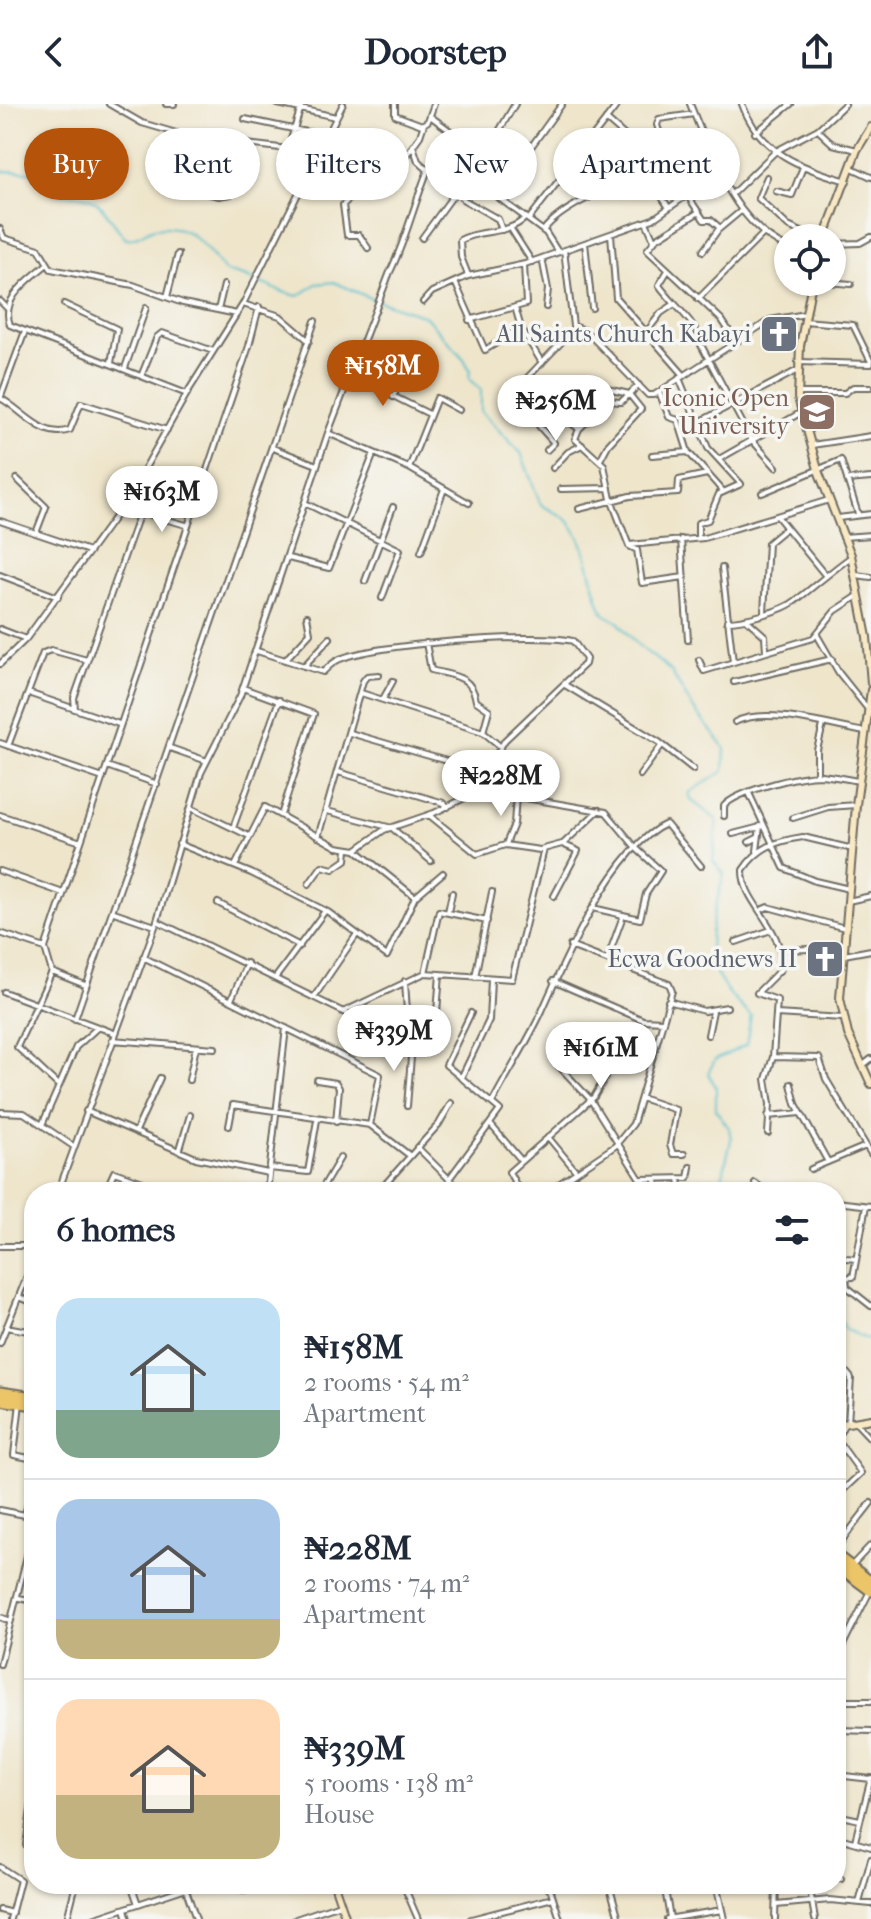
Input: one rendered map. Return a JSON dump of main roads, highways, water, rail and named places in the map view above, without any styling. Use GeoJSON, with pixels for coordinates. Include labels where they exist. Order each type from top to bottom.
{"type":"FeatureCollection","features":[{"type":"Feature","properties":{"kind":"highway"},"geometry":{"type":"LineString","coordinates":[[0,1392],[24,1396]]}},
{"type":"Feature","properties":{"kind":"highway"},"geometry":{"type":"LineString","coordinates":[[0,1400],[24,1404]]}},
{"type":"Feature","properties":{"kind":"highway"},"geometry":{"type":"LineString","coordinates":[[846,1562],[871,1582]]}},
{"type":"Feature","properties":{"kind":"highway"},"geometry":{"type":"LineString","coordinates":[[846,1573],[870,1591]]}},
{"type":"Feature","properties":{"kind":"waterway"},"geometry":{"type":"LineString","coordinates":[[0,171],[30,172],[54,194],[91,199],[104,209],[126,239],[155,228],[179,229],[196,238],[226,272],[299,296],[316,284],[334,282],[425,316],[464,359],[470,370],[469,379],[481,390],[481,412],[521,453],[540,503],[560,514],[578,534],[604,614],[618,622],[638,645],[671,671],[692,707],[725,748],[724,771],[689,793],[691,800],[717,820],[713,861],[724,874],[711,935],[710,951],[714,967],[733,998],[751,1016],[746,1045],[715,1060],[708,1073],[716,1087],[716,1110],[729,1128],[731,1140],[721,1182]]}},
{"type":"Feature","properties":{"kind":"waterway"},"geometry":{"type":"LineString","coordinates":[[846,1330],[871,1341]]}},
{"type":"Feature","properties":{"kind":"place","name":"All Saints Church Kabayi"},"geometry":{"type":"Point","coordinates":[779,334]}},
{"type":"Feature","properties":{"kind":"place","name":"Iconic Open University"},"geometry":{"type":"Point","coordinates":[817,412]}},
{"type":"Feature","properties":{"kind":"place","name":"Ecwa Goodnews II"},"geometry":{"type":"Point","coordinates":[825,959]}}]}
